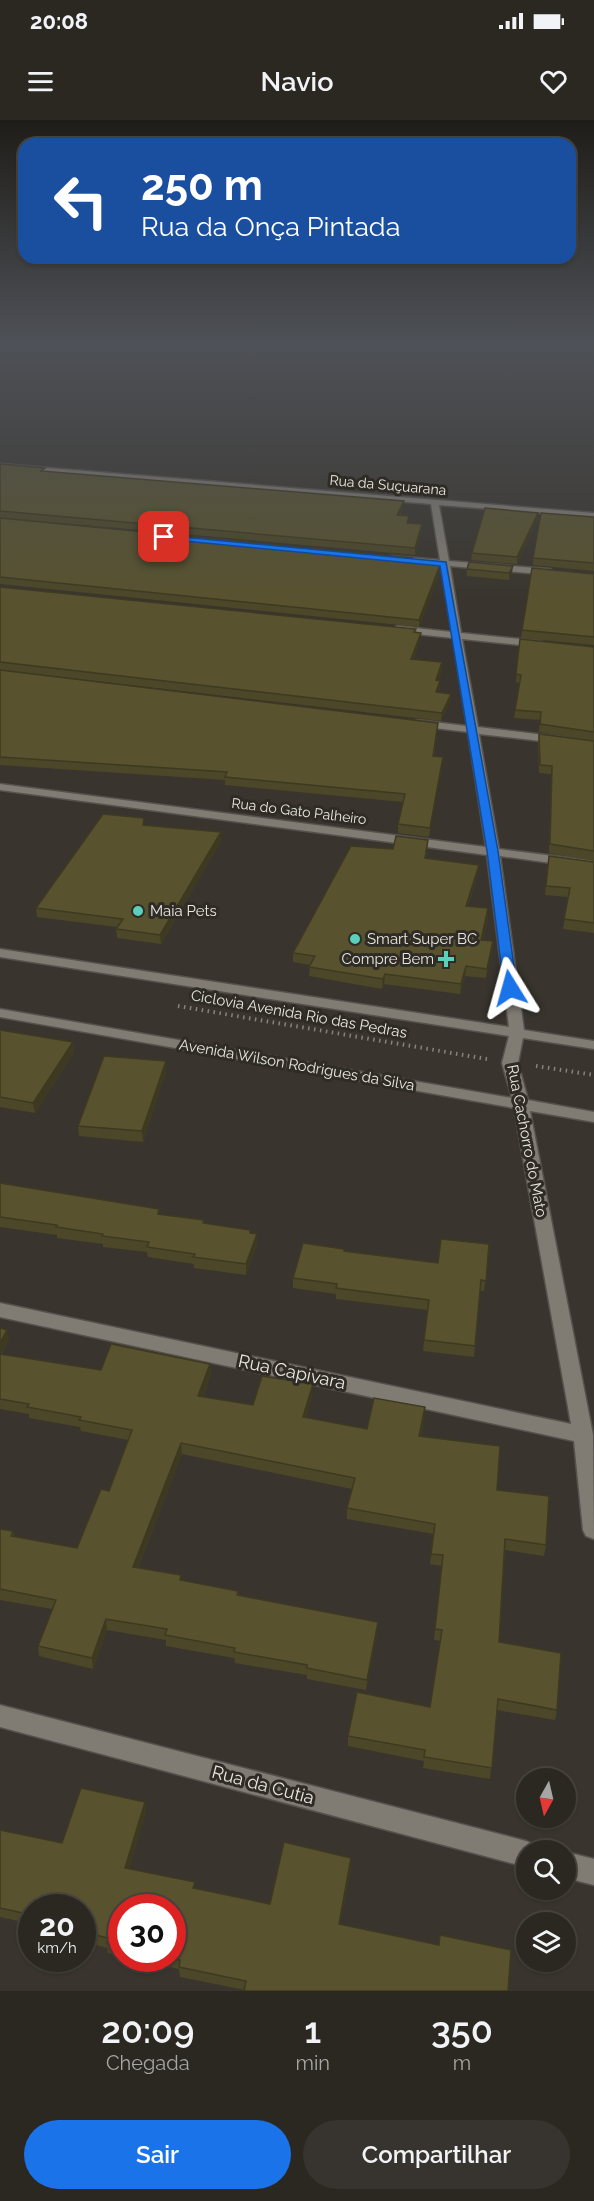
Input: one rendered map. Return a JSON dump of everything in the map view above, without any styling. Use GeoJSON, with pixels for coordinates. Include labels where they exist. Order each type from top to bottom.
{"type":"FeatureCollection","features":[{"type":"Feature","properties":{"kind":"street","name":"Rua da Suçuarana"},"geometry":{"type":"LineString","coordinates":[[0,466],[594,515]]}},
{"type":"Feature","properties":{"kind":"street","name":"Rua Cachorro do Mato"},"geometry":{"type":"LineString","coordinates":[[435,502],[492,851],[516,1033],[510,1063],[520,1104],[583,1435],[594,1530]]}},
{"type":"Feature","properties":{"kind":"street"},"geometry":{"type":"LineString","coordinates":[[385,558],[559,573]]}},
{"type":"Feature","properties":{"kind":"street"},"geometry":{"type":"LineString","coordinates":[[385,627],[548,645]]}},
{"type":"Feature","properties":{"kind":"street"},"geometry":{"type":"LineString","coordinates":[[401,722],[594,744]]}},
{"type":"Feature","properties":{"kind":"street","name":"Rua do Gato Palheiro"},"geometry":{"type":"LineString","coordinates":[[0,787],[594,865]]}},
{"type":"Feature","properties":{"kind":"street"},"geometry":{"type":"LineString","coordinates":[[0,953],[594,1046]]}},
{"type":"Feature","properties":{"kind":"street","name":"Avenida Wilson Rodrigues da Silva"},"geometry":{"type":"LineString","coordinates":[[0,1013],[594,1117]]}},
{"type":"Feature","properties":{"kind":"street","name":"Rua Capivara"},"geometry":{"type":"LineString","coordinates":[[0,1310],[583,1435]]}},
{"type":"Feature","properties":{"kind":"street","name":"Rua da Cutia"},"geometry":{"type":"LineString","coordinates":[[0,1716],[516,1851]]}},
{"type":"Feature","properties":{"kind":"street"},"geometry":{"type":"LineString","coordinates":[[576,1868],[594,1872]]}},
{"type":"Feature","properties":{"kind":"path","name":"Ciclovia Avenida Rio das Pedras"},"geometry":{"type":"LineString","coordinates":[[177,1005],[510,1063],[594,1075]]}},
{"type":"Feature","properties":{"kind":"building"},"geometry":{"type":"Polygon","coordinates":[[[0,464],[45,468],[41,471],[404,501],[397,515],[409,516],[407,523],[422,524],[415,548],[0,511],[0,464]]]}},
{"type":"Feature","properties":{"kind":"building"},"geometry":{"type":"Polygon","coordinates":[[[485,508],[538,513],[517,557],[472,553],[485,508]]]}},
{"type":"Feature","properties":{"kind":"building"},"geometry":{"type":"Polygon","coordinates":[[[541,513],[594,517],[594,563],[533,558],[541,513]]]}},
{"type":"Feature","properties":{"kind":"building"},"geometry":{"type":"Polygon","coordinates":[[[0,518],[412,558],[411,562],[440,565],[419,620],[0,577],[0,518]]]}},
{"type":"Feature","properties":{"kind":"building"},"geometry":{"type":"Polygon","coordinates":[[[469,562],[513,566],[509,573],[467,569],[469,562]]]}},
{"type":"Feature","properties":{"kind":"building"},"geometry":{"type":"Polygon","coordinates":[[[532,568],[594,574],[594,637],[522,630],[532,568]]]}},
{"type":"Feature","properties":{"kind":"building"},"geometry":{"type":"Polygon","coordinates":[[[0,587],[416,629],[414,632],[421,633],[411,659],[442,662],[436,680],[440,681],[436,692],[451,694],[442,713],[0,662],[0,587]]]}},
{"type":"Feature","properties":{"kind":"building"},"geometry":{"type":"Polygon","coordinates":[[[520,639],[594,647],[594,732],[540,724],[541,712],[515,710],[521,675],[516,674],[520,639]]]}},
{"type":"Feature","properties":{"kind":"building"},"geometry":{"type":"Polygon","coordinates":[[[0,670],[438,723],[433,756],[443,757],[430,828],[398,824],[405,794],[225,777],[227,772],[0,757],[0,670]]]}},
{"type":"Feature","properties":{"kind":"building"},"geometry":{"type":"Polygon","coordinates":[[[539,734],[594,741],[594,851],[550,844],[552,766],[540,765],[539,734]]]}},
{"type":"Feature","properties":{"kind":"building"},"geometry":{"type":"Polygon","coordinates":[[[103,814],[144,818],[143,825],[221,832],[160,935],[116,929],[123,919],[36,908],[103,814]]]}},
{"type":"Feature","properties":{"kind":"building"},"geometry":{"type":"Polygon","coordinates":[[[396,836],[428,840],[425,858],[479,865],[466,906],[488,908],[481,940],[493,941],[487,969],[466,966],[461,984],[385,974],[383,979],[309,967],[315,956],[293,953],[351,846],[393,849],[396,836]]]}},
{"type":"Feature","properties":{"kind":"building"},"geometry":{"type":"Polygon","coordinates":[[[549,856],[594,862],[594,923],[564,919],[570,888],[546,886],[549,856]]]}},
{"type":"Feature","properties":{"kind":"building"},"geometry":{"type":"Polygon","coordinates":[[[0,1030],[73,1042],[33,1103],[0,1097],[0,1030]]]}},
{"type":"Feature","properties":{"kind":"building"},"geometry":{"type":"Polygon","coordinates":[[[104,1056],[166,1061],[142,1131],[78,1126],[104,1056]]]}},
{"type":"Feature","properties":{"kind":"building"},"geometry":{"type":"Polygon","coordinates":[[[0,1183],[159,1209],[158,1214],[204,1220],[203,1223],[250,1230],[250,1233],[257,1234],[246,1264],[193,1257],[195,1254],[147,1247],[149,1242],[102,1236],[103,1234],[56,1227],[57,1225],[0,1217],[0,1183]]]}},
{"type":"Feature","properties":{"kind":"building"},"geometry":{"type":"Polygon","coordinates":[[[441,1239],[489,1244],[486,1281],[481,1280],[475,1346],[424,1340],[429,1300],[336,1288],[337,1284],[293,1278],[303,1243],[344,1249],[344,1251],[438,1263],[441,1239]]]}},
{"type":"Feature","properties":{"kind":"building"},"geometry":{"type":"Polygon","coordinates":[[[0,1328],[7,1330],[0,1343],[0,1328]]]}},
{"type":"Feature","properties":{"kind":"building"},"geometry":{"type":"Polygon","coordinates":[[[111,1344],[210,1364],[198,1396],[253,1405],[262,1376],[313,1384],[303,1417],[367,1429],[374,1398],[425,1407],[419,1436],[500,1446],[497,1490],[549,1496],[546,1545],[505,1539],[499,1642],[561,1653],[557,1710],[498,1699],[492,1768],[424,1757],[425,1750],[348,1736],[357,1692],[430,1707],[442,1630],[435,1629],[443,1555],[431,1554],[435,1524],[347,1508],[355,1478],[181,1443],[133,1567],[181,1575],[180,1580],[238,1591],[237,1595],[378,1622],[367,1680],[307,1668],[307,1665],[234,1652],[235,1648],[165,1635],[167,1629],[106,1619],[92,1658],[38,1646],[56,1600],[0,1589],[0,1529],[13,1531],[11,1536],[77,1548],[101,1489],[109,1491],[132,1430],[79,1420],[81,1417],[27,1407],[29,1404],[0,1399],[0,1354],[101,1370],[111,1344]]]}},
{"type":"Feature","properties":{"kind":"building"},"geometry":{"type":"Polygon","coordinates":[[[81,1788],[145,1802],[125,1868],[195,1882],[193,1888],[270,1904],[284,1842],[351,1858],[339,1924],[439,1945],[440,1935],[511,1950],[508,1991],[244,1991],[246,1981],[186,1968],[186,1894],[108,1894],[108,1938],[96,1935],[96,1894],[18,1894],[18,1912],[0,1908],[0,1830],[62,1843],[81,1788]]]}},
{"type":"Feature","properties":{"kind":"place","name":"Maia Pets"},"geometry":{"type":"Point","coordinates":[138,911]}},
{"type":"Feature","properties":{"kind":"place","name":"Smart Super BC"},"geometry":{"type":"Point","coordinates":[355,939]}},
{"type":"Feature","properties":{"kind":"place","name":"Compre Bem"},"geometry":{"type":"Point","coordinates":[446,959]}},
{"type":"Feature","properties":{"kind":"route"},"geometry":{"type":"LineString","coordinates":[[164,537],[444,564],[492,851],[510,988]]}}]}
